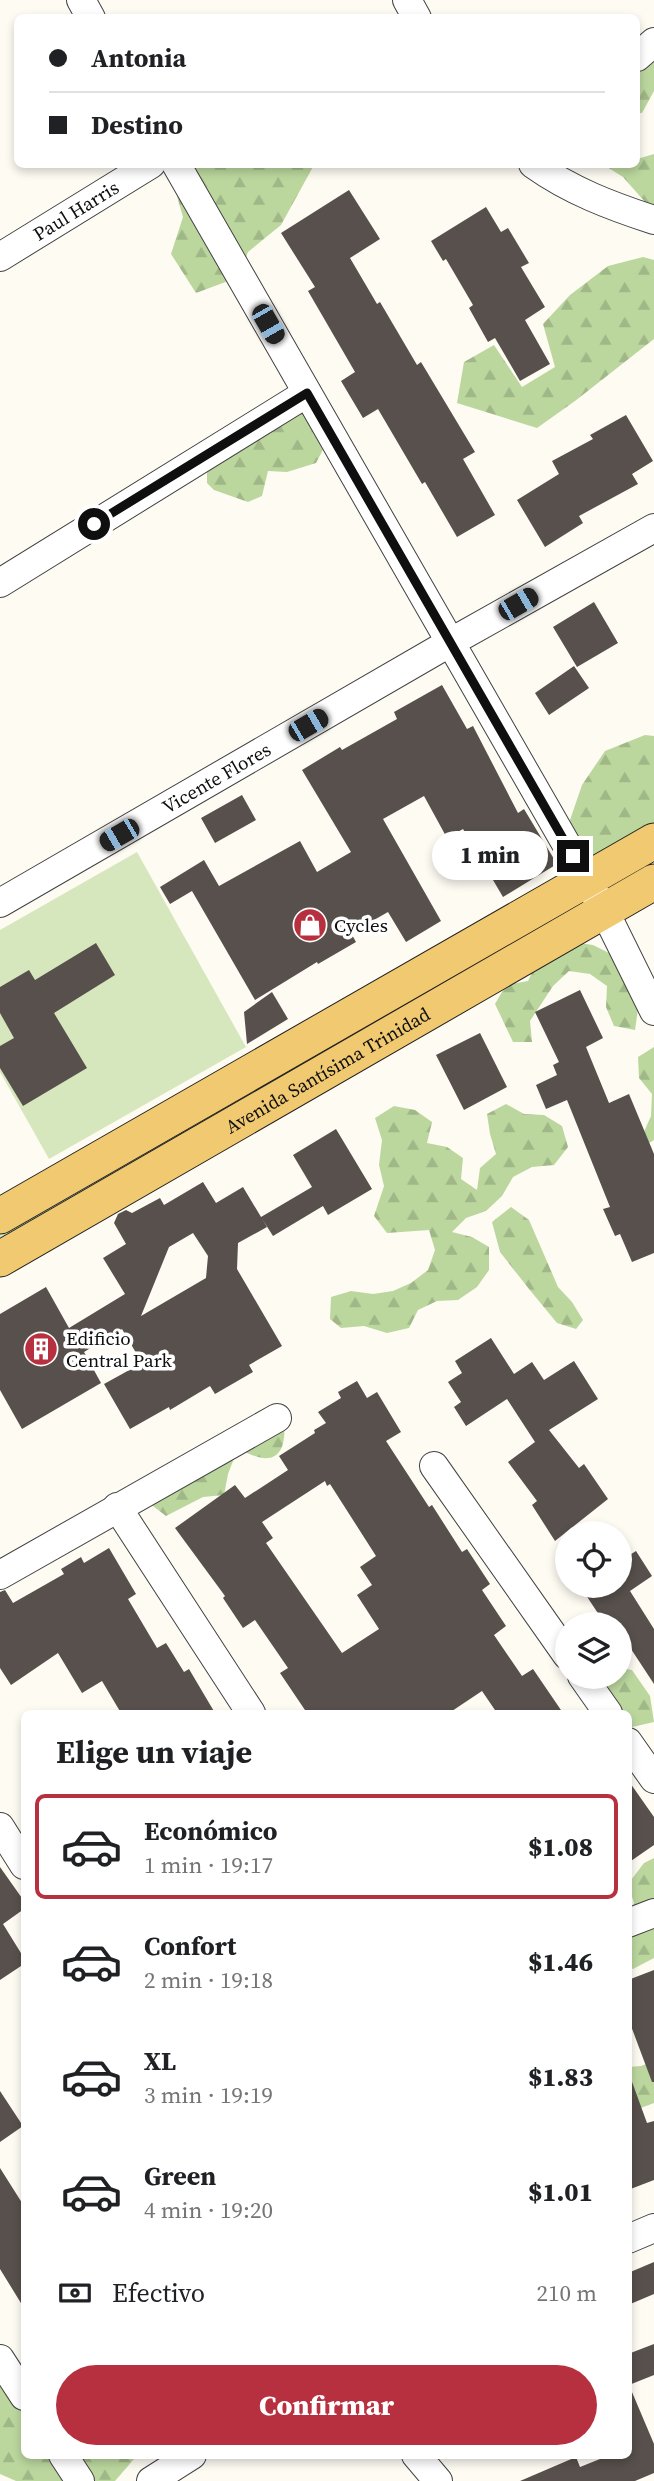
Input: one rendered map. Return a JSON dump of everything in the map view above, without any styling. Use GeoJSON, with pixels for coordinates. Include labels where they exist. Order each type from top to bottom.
{"type":"FeatureCollection","features":[{"type":"Feature","properties":{"kind":"main road","name":"Avenida Santísima Trinidad"},"geometry":{"type":"LineString","coordinates":[[0,1216],[654,841]]}},
{"type":"Feature","properties":{"kind":"main road","name":"Avenida Santísima Trinidad"},"geometry":{"type":"LineString","coordinates":[[0,1259],[654,881]]}},
{"type":"Feature","properties":{"kind":"street"},"geometry":{"type":"LineString","coordinates":[[640,54],[654,42]]}},
{"type":"Feature","properties":{"kind":"street","name":"Paul Harris"},"geometry":{"type":"LineString","coordinates":[[0,257],[145,168]]}},
{"type":"Feature","properties":{"kind":"street"},"geometry":{"type":"LineString","coordinates":[[178,168],[587,879],[654,1011]]}},
{"type":"Feature","properties":{"kind":"street"},"geometry":{"type":"LineString","coordinates":[[539,168],[554,179],[602,203],[654,220]]}},
{"type":"Feature","properties":{"kind":"street"},"geometry":{"type":"LineString","coordinates":[[0,583],[307,393]]}},
{"type":"Feature","properties":{"kind":"street","name":"Vicente Flores"},"geometry":{"type":"LineString","coordinates":[[0,903],[654,528]]}},
{"type":"Feature","properties":{"kind":"street"},"geometry":{"type":"LineString","coordinates":[[0,1575],[277,1418]]}},
{"type":"Feature","properties":{"kind":"street"},"geometry":{"type":"LineString","coordinates":[[434,1466],[555,1638]]}},
{"type":"Feature","properties":{"kind":"street"},"geometry":{"type":"LineString","coordinates":[[117,1507],[249,1710]]}},
{"type":"Feature","properties":{"kind":"street"},"geometry":{"type":"LineString","coordinates":[[591,1689],[606,1710]]}},
{"type":"Feature","properties":{"kind":"street"},"geometry":{"type":"LineString","coordinates":[[632,1748],[654,1779]]}},
{"type":"Feature","properties":{"kind":"street"},"geometry":{"type":"LineString","coordinates":[[0,1827],[21,1860]]}},
{"type":"Feature","properties":{"kind":"street"},"geometry":{"type":"LineString","coordinates":[[632,1921],[654,1913]]}},
{"type":"Feature","properties":{"kind":"street"},"geometry":{"type":"LineString","coordinates":[[632,2237],[654,2228]]}},
{"type":"Feature","properties":{"kind":"street"},"geometry":{"type":"LineString","coordinates":[[0,2359],[21,2391]]}},
{"type":"Feature","properties":{"kind":"street"},"geometry":{"type":"LineString","coordinates":[[66,2459],[80,2481]]}},
{"type":"Feature","properties":{"kind":"street"},"geometry":{"type":"LineString","coordinates":[[151,2481],[186,2459]]}},
{"type":"Feature","properties":{"kind":"street"},"geometry":{"type":"LineString","coordinates":[[419,2459],[438,2481]]}},
{"type":"Feature","properties":{"kind":"green space"},"geometry":{"type":"Polygon","coordinates":[[[654,58],[654,91],[640,113],[640,70],[649,66],[654,58]]]}},
{"type":"Feature","properties":{"kind":"green space"},"geometry":{"type":"Polygon","coordinates":[[[654,154],[654,206],[645,202],[623,177],[609,168],[640,168],[640,158],[654,154]]]}},
{"type":"Feature","properties":{"kind":"green space"},"geometry":{"type":"Polygon","coordinates":[[[169,168],[312,168],[281,225],[248,252],[239,277],[196,293],[171,254],[183,217],[169,168]]]}},
{"type":"Feature","properties":{"kind":"green space"},"geometry":{"type":"Polygon","coordinates":[[[643,257],[654,260],[654,339],[537,428],[457,403],[464,362],[494,345],[522,387],[555,367],[543,324],[570,295],[608,266],[643,257]]]}},
{"type":"Feature","properties":{"kind":"green space"},"geometry":{"type":"Polygon","coordinates":[[[303,400],[326,444],[316,463],[287,472],[268,471],[262,496],[248,502],[214,490],[207,483],[207,453],[303,400]]]}},
{"type":"Feature","properties":{"kind":"green space"},"geometry":{"type":"Polygon","coordinates":[[[645,735],[654,736],[654,848],[604,872],[572,849],[570,820],[582,785],[605,751],[645,735]]]}},
{"type":"Feature","properties":{"kind":"green space"},"geometry":{"type":"Polygon","coordinates":[[[137,852],[246,1047],[49,1159],[0,1072],[0,930],[137,852]]]}},
{"type":"Feature","properties":{"kind":"green space"},"geometry":{"type":"Polygon","coordinates":[[[569,909],[571,913],[0,1241],[0,1233],[569,909]]]}},
{"type":"Feature","properties":{"kind":"green space"},"geometry":{"type":"Polygon","coordinates":[[[572,942],[593,945],[611,954],[638,1009],[635,1030],[614,1026],[606,1007],[607,986],[590,974],[569,971],[553,986],[530,1021],[532,1042],[513,1042],[495,1004],[506,985],[528,981],[536,964],[572,942]]]}},
{"type":"Feature","properties":{"kind":"green space"},"geometry":{"type":"Polygon","coordinates":[[[654,1047],[654,1140],[644,1146],[643,1134],[651,1116],[652,1094],[639,1078],[638,1057],[654,1047]]]}},
{"type":"Feature","properties":{"kind":"green space"},"geometry":{"type":"Polygon","coordinates":[[[506,1104],[524,1114],[544,1115],[562,1126],[568,1147],[554,1165],[532,1167],[513,1177],[502,1196],[486,1211],[466,1218],[452,1232],[472,1237],[489,1247],[489,1270],[477,1287],[458,1300],[437,1301],[418,1310],[409,1328],[387,1333],[364,1326],[341,1328],[330,1319],[331,1297],[351,1291],[373,1294],[393,1291],[411,1283],[428,1270],[435,1250],[429,1230],[387,1233],[374,1216],[384,1186],[379,1165],[382,1140],[375,1118],[394,1106],[415,1110],[432,1122],[427,1143],[447,1147],[463,1158],[461,1179],[477,1190],[480,1168],[496,1154],[487,1114],[506,1104]]]}},
{"type":"Feature","properties":{"kind":"green space"},"geometry":{"type":"Polygon","coordinates":[[[511,1207],[529,1220],[558,1287],[572,1302],[583,1320],[576,1329],[557,1323],[500,1252],[492,1222],[511,1207]]]}},
{"type":"Feature","properties":{"kind":"green space"},"geometry":{"type":"Polygon","coordinates":[[[283,1414],[284,1439],[277,1454],[271,1458],[262,1458],[238,1448],[228,1474],[224,1495],[203,1497],[166,1516],[149,1503],[283,1414]]]}},
{"type":"Feature","properties":{"kind":"green space"},"geometry":{"type":"Polygon","coordinates":[[[632,1670],[650,1696],[654,1722],[632,1727],[632,1710],[605,1710],[590,1689],[632,1689],[632,1670]]]}},
{"type":"Feature","properties":{"kind":"green space"},"geometry":{"type":"Polygon","coordinates":[[[654,1858],[654,1958],[633,1969],[632,1879],[644,1863],[654,1858]]]}},
{"type":"Feature","properties":{"kind":"green space"},"geometry":{"type":"Polygon","coordinates":[[[654,2061],[654,2103],[641,2108],[632,2104],[632,2067],[654,2061]]]}},
{"type":"Feature","properties":{"kind":"green space"},"geometry":{"type":"Polygon","coordinates":[[[0,2378],[21,2388],[21,2459],[134,2459],[115,2481],[16,2481],[0,2474],[0,2378]]]}},
{"type":"Feature","properties":{"kind":"building"},"geometry":{"type":"Polygon","coordinates":[[[349,190],[380,239],[350,258],[417,365],[421,362],[475,452],[463,459],[495,515],[457,537],[378,409],[363,418],[341,381],[355,372],[308,291],[315,287],[281,233],[349,190]]]}},
{"type":"Feature","properties":{"kind":"building"},"geometry":{"type":"Polygon","coordinates":[[[486,207],[501,232],[508,228],[529,263],[521,267],[545,307],[525,320],[550,364],[520,381],[495,338],[488,342],[469,308],[473,305],[446,259],[443,261],[431,241],[486,207]]]}},
{"type":"Feature","properties":{"kind":"building"},"geometry":{"type":"Polygon","coordinates":[[[626,415],[653,461],[632,474],[638,484],[579,516],[583,523],[545,547],[517,500],[559,474],[552,461],[593,439],[590,435],[626,415]]]}},
{"type":"Feature","properties":{"kind":"building"},"geometry":{"type":"Polygon","coordinates":[[[594,602],[618,643],[577,667],[553,627],[594,602]]]}},
{"type":"Feature","properties":{"kind":"building"},"geometry":{"type":"Polygon","coordinates":[[[574,666],[589,688],[549,715],[535,693],[574,666]]]}},
{"type":"Feature","properties":{"kind":"building"},"geometry":{"type":"Polygon","coordinates":[[[442,685],[467,729],[473,726],[518,813],[524,809],[557,864],[503,897],[463,829],[447,838],[424,796],[383,819],[441,921],[406,942],[388,912],[351,933],[356,942],[255,1000],[192,891],[170,904],[160,887],[204,860],[219,886],[300,841],[317,872],[351,852],[302,770],[340,747],[342,750],[397,719],[394,712],[442,685]]]}},
{"type":"Feature","properties":{"kind":"building"},"geometry":{"type":"Polygon","coordinates":[[[242,795],[256,820],[215,843],[201,818],[242,795]]]}},
{"type":"Feature","properties":{"kind":"building"},"geometry":{"type":"Polygon","coordinates":[[[96,943],[115,975],[54,1013],[87,1068],[23,1106],[0,1068],[0,1046],[14,1038],[0,1013],[0,987],[29,970],[35,980],[96,943]]]}},
{"type":"Feature","properties":{"kind":"building"},"geometry":{"type":"Polygon","coordinates":[[[580,990],[603,1038],[586,1047],[609,1103],[629,1094],[654,1154],[654,1253],[632,1262],[620,1234],[615,1236],[603,1209],[610,1207],[567,1100],[546,1109],[536,1085],[557,1075],[553,1065],[559,1062],[535,1012],[580,990]]]}},
{"type":"Feature","properties":{"kind":"building"},"geometry":{"type":"Polygon","coordinates":[[[272,992],[288,1019],[247,1044],[244,1012],[272,992]]]}},
{"type":"Feature","properties":{"kind":"building"},"geometry":{"type":"Polygon","coordinates":[[[480,1033],[507,1087],[464,1110],[436,1055],[480,1033]]]}},
{"type":"Feature","properties":{"kind":"building"},"geometry":{"type":"Polygon","coordinates":[[[336,1129],[372,1189],[328,1215],[323,1206],[273,1236],[261,1217],[312,1187],[293,1155],[336,1129]]]}},
{"type":"Feature","properties":{"kind":"building"},"geometry":{"type":"Polygon","coordinates":[[[203,1182],[216,1203],[243,1187],[267,1227],[238,1243],[237,1269],[282,1346],[249,1365],[253,1372],[215,1394],[210,1386],[170,1410],[169,1407],[130,1429],[104,1384],[142,1363],[122,1329],[84,1352],[101,1383],[22,1429],[0,1390],[0,1314],[46,1287],[69,1328],[125,1294],[103,1258],[126,1244],[114,1223],[118,1214],[126,1210],[132,1213],[160,1198],[164,1205],[203,1182]],[[193,1233],[169,1247],[141,1316],[206,1278],[208,1256],[193,1233]]]}},
{"type":"Feature","properties":{"kind":"building"},"geometry":{"type":"Polygon","coordinates":[[[491,1338],[514,1374],[532,1362],[544,1380],[574,1361],[598,1399],[549,1430],[579,1468],[584,1464],[608,1499],[580,1521],[555,1521],[555,1541],[532,1505],[537,1501],[508,1462],[535,1442],[507,1399],[466,1426],[454,1407],[461,1402],[448,1382],[462,1373],[455,1361],[491,1338]]]}},
{"type":"Feature","properties":{"kind":"building"},"geometry":{"type":"Polygon","coordinates":[[[357,1381],[367,1398],[377,1392],[401,1432],[386,1441],[429,1507],[432,1505],[462,1552],[467,1549],[490,1584],[482,1590],[506,1626],[494,1635],[522,1676],[533,1669],[561,1710],[495,1710],[482,1691],[454,1710],[305,1710],[280,1673],[288,1668],[255,1620],[243,1628],[223,1598],[225,1596],[175,1528],[235,1485],[245,1498],[288,1470],[279,1456],[326,1423],[318,1412],[341,1398],[338,1392],[357,1381]],[[325,1481],[262,1522],[273,1538],[266,1543],[342,1653],[379,1629],[357,1595],[372,1585],[360,1567],[376,1556],[330,1484],[327,1486],[325,1481]]]}},
{"type":"Feature","properties":{"kind":"building"},"geometry":{"type":"Polygon","coordinates":[[[109,1548],[136,1594],[128,1599],[157,1648],[166,1643],[184,1672],[189,1669],[213,1710],[119,1710],[102,1681],[82,1693],[58,1653],[11,1685],[0,1668],[0,1592],[5,1590],[13,1603],[64,1574],[61,1569],[81,1557],[84,1563],[109,1548]]]}},
{"type":"Feature","properties":{"kind":"building"},"geometry":{"type":"Polygon","coordinates":[[[636,1551],[652,1576],[632,1590],[632,1554],[636,1551]]]}},
{"type":"Feature","properties":{"kind":"building"},"geometry":{"type":"Polygon","coordinates":[[[632,1594],[654,1629],[654,1684],[632,1651],[632,1612],[597,1612],[588,1598],[632,1598],[632,1594]]]}},
{"type":"Feature","properties":{"kind":"building"},"geometry":{"type":"Polygon","coordinates":[[[632,1786],[654,1817],[654,1845],[632,1860],[632,1786]]]}},
{"type":"Feature","properties":{"kind":"building"},"geometry":{"type":"Polygon","coordinates":[[[0,1867],[21,1897],[21,1911],[3,1924],[21,1953],[21,1966],[0,1980],[0,1867]]]}},
{"type":"Feature","properties":{"kind":"building"},"geometry":{"type":"Polygon","coordinates":[[[654,1970],[654,2082],[632,2029],[632,1978],[654,1970]]]}},
{"type":"Feature","properties":{"kind":"building"},"geometry":{"type":"Polygon","coordinates":[[[632,2082],[647,2123],[654,2121],[654,2180],[632,2188],[632,2082]]]}},
{"type":"Feature","properties":{"kind":"building"},"geometry":{"type":"Polygon","coordinates":[[[0,2091],[21,2123],[21,2127],[0,2142],[0,2091]]]}},
{"type":"Feature","properties":{"kind":"building"},"geometry":{"type":"Polygon","coordinates":[[[0,2168],[21,2201],[21,2303],[0,2269],[0,2168]]]}},
{"type":"Feature","properties":{"kind":"building"},"geometry":{"type":"Polygon","coordinates":[[[654,2262],[654,2294],[632,2303],[632,2271],[654,2262]]]}},
{"type":"Feature","properties":{"kind":"building"},"geometry":{"type":"Polygon","coordinates":[[[654,2344],[654,2375],[632,2384],[632,2352],[654,2344]]]}},
{"type":"Feature","properties":{"kind":"building"},"geometry":{"type":"Polygon","coordinates":[[[632,2392],[654,2444],[654,2473],[635,2481],[520,2481],[571,2459],[577,2459],[580,2467],[600,2459],[632,2459],[632,2392]]]}},
{"type":"Feature","properties":{"kind":"place","name":"Cycles"},"geometry":{"type":"Point","coordinates":[310,925]}},
{"type":"Feature","properties":{"kind":"place","name":"Edificio Central Park"},"geometry":{"type":"Point","coordinates":[41,1349]}},
{"type":"Feature","properties":{"kind":"route"},"geometry":{"type":"LineString","coordinates":[[94,524],[307,393],[573,856]]}}]}
